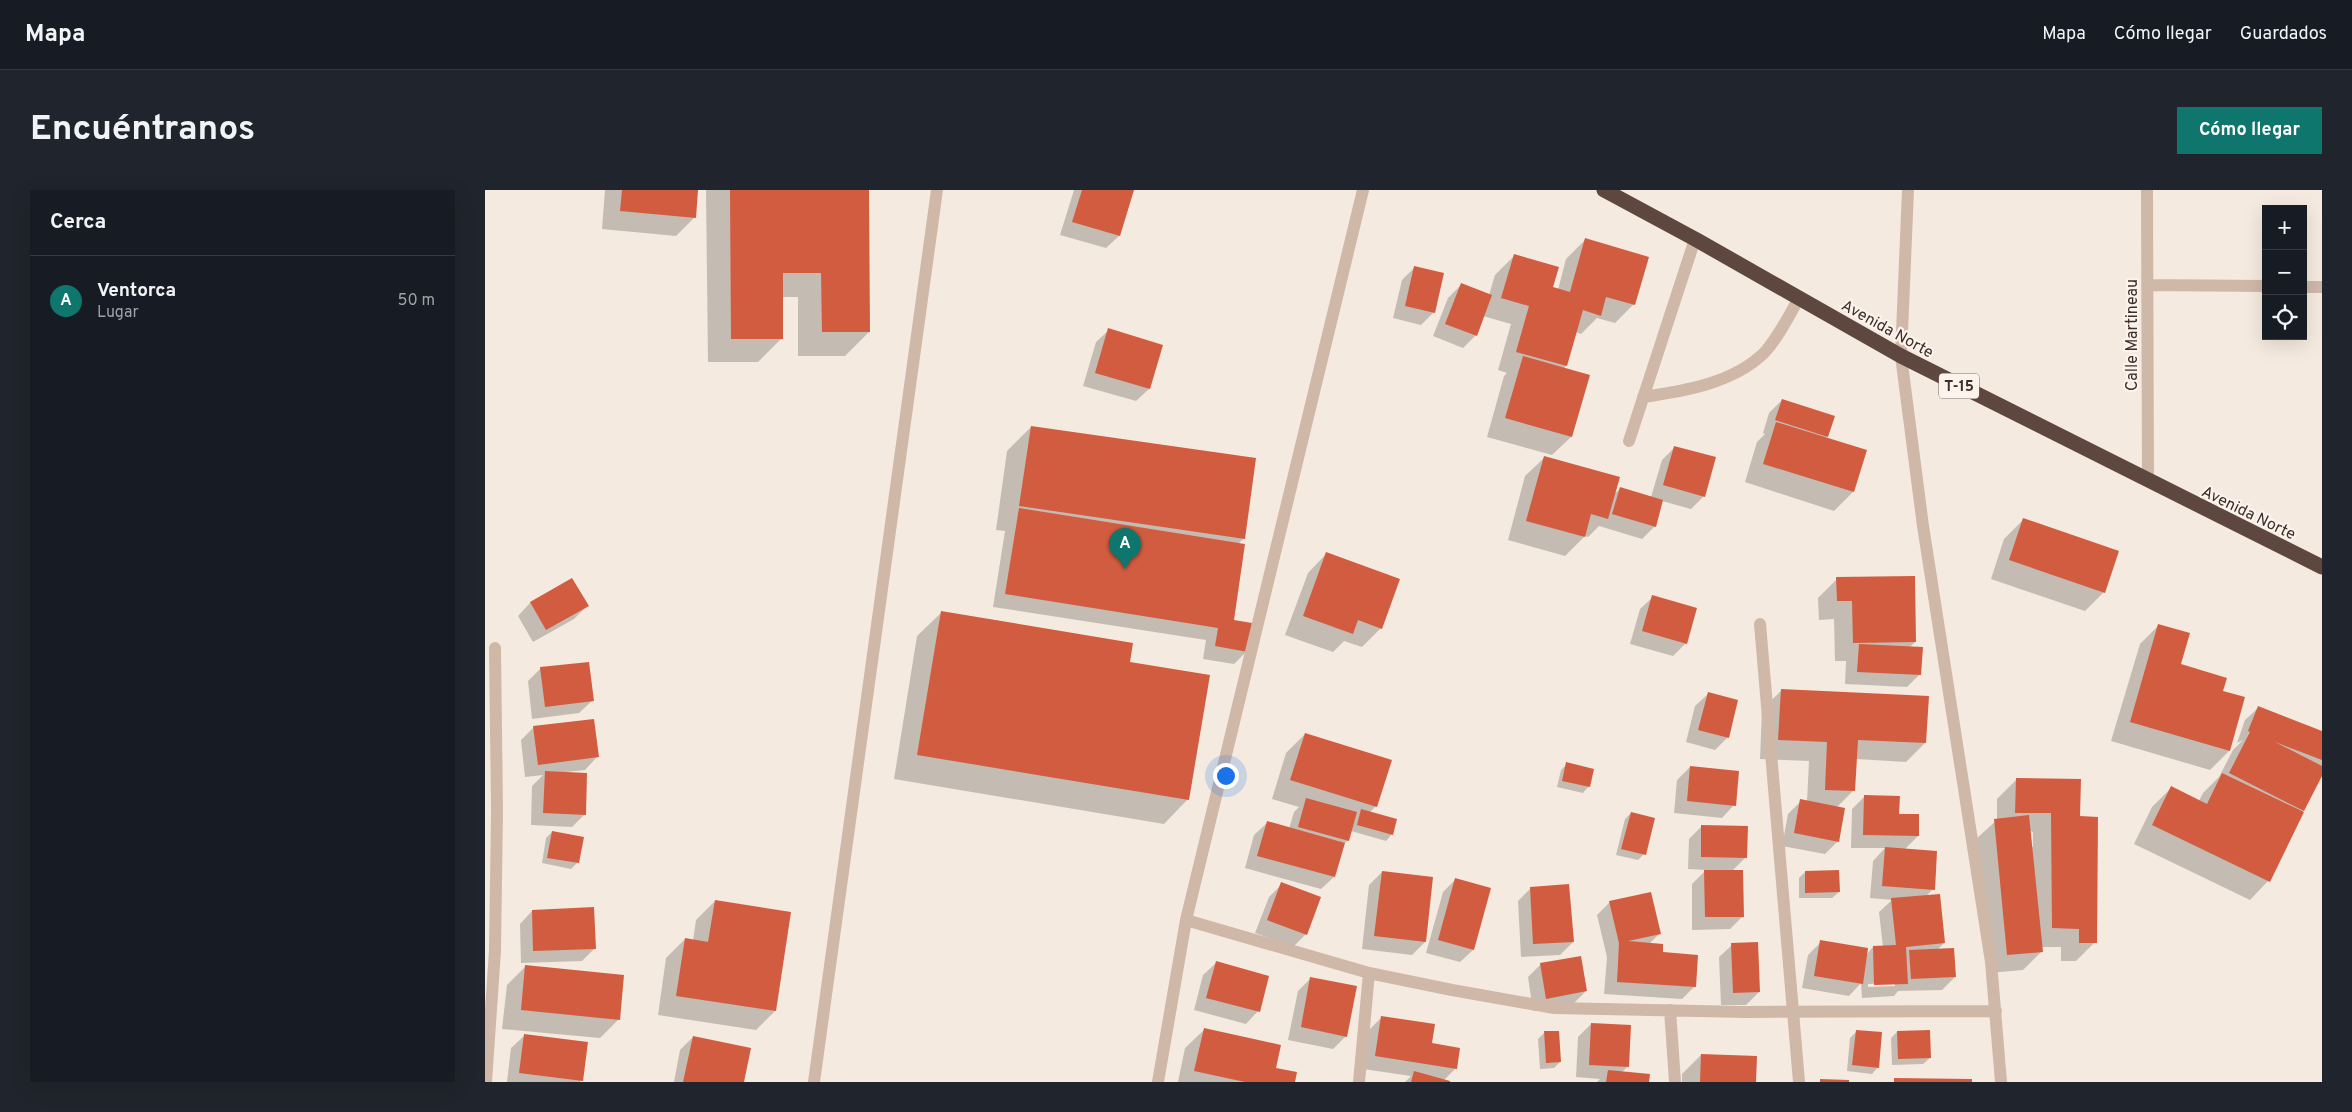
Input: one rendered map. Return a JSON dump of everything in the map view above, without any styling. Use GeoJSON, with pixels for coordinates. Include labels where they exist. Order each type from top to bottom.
{"type":"FeatureCollection","features":[{"type":"Feature","properties":{"kind":"highway","name":"Avenida Norte"},"geometry":{"type":"LineString","coordinates":[[1604,190],[1695,239],[1901,356],[2322,568]]}},
{"type":"Feature","properties":{"kind":"street"},"geometry":{"type":"LineString","coordinates":[[814,1082],[937,190]]}},
{"type":"Feature","properties":{"kind":"street"},"geometry":{"type":"LineString","coordinates":[[1158,1082],[1186,920],[1363,190]]}},
{"type":"Feature","properties":{"kind":"street"},"geometry":{"type":"LineString","coordinates":[[1908,190],[1901,356],[1923,526],[1991,962],[2001,1082]]}},
{"type":"Feature","properties":{"kind":"street","name":"Calle Martineau"},"geometry":{"type":"LineString","coordinates":[[2147,190],[2148,481]]}},
{"type":"Feature","properties":{"kind":"street"},"geometry":{"type":"LineString","coordinates":[[1629,441],[1695,239]]}},
{"type":"Feature","properties":{"kind":"street"},"geometry":{"type":"LineString","coordinates":[[2147,285],[2262,286]]}},
{"type":"Feature","properties":{"kind":"street"},"geometry":{"type":"LineString","coordinates":[[2307,287],[2322,287]]}},
{"type":"Feature","properties":{"kind":"street"},"geometry":{"type":"LineString","coordinates":[[1643,397],[1678,392],[1740,372],[1765,352],[1799,298]]}},
{"type":"Feature","properties":{"kind":"street"},"geometry":{"type":"LineString","coordinates":[[1760,624],[1799,1082]]}},
{"type":"Feature","properties":{"kind":"street"},"geometry":{"type":"LineString","coordinates":[[486,1082],[495,951],[497,810],[495,648]]}},
{"type":"Feature","properties":{"kind":"street"},"geometry":{"type":"LineString","coordinates":[[1186,920],[1369,973],[1554,1008],[1793,1012],[1996,1012]]}},
{"type":"Feature","properties":{"kind":"street"},"geometry":{"type":"LineString","coordinates":[[1359,1082],[1369,973]]}},
{"type":"Feature","properties":{"kind":"street"},"geometry":{"type":"LineString","coordinates":[[1670,1010],[1675,1082]]}},
{"type":"Feature","properties":{"kind":"building"},"geometry":{"type":"Polygon","coordinates":[[[622,190],[698,190],[696,218],[620,211],[622,190]]]}},
{"type":"Feature","properties":{"kind":"building"},"geometry":{"type":"Polygon","coordinates":[[[730,190],[869,190],[870,332],[822,332],[821,273],[783,273],[783,339],[731,339],[730,190]]]}},
{"type":"Feature","properties":{"kind":"building"},"geometry":{"type":"Polygon","coordinates":[[[1082,190],[1134,190],[1120,236],[1072,222],[1082,190]]]}},
{"type":"Feature","properties":{"kind":"building"},"geometry":{"type":"Polygon","coordinates":[[[1585,238],[1649,257],[1635,305],[1606,297],[1601,316],[1583,310],[1567,366],[1516,352],[1529,306],[1501,298],[1514,254],[1559,267],[1553,287],[1570,292],[1585,238]]]}},
{"type":"Feature","properties":{"kind":"building"},"geometry":{"type":"Polygon","coordinates":[[[1414,266],[1444,273],[1435,313],[1405,306],[1414,266]]]}},
{"type":"Feature","properties":{"kind":"building"},"geometry":{"type":"Polygon","coordinates":[[[1461,283],[1492,295],[1477,336],[1445,324],[1461,283]]]}},
{"type":"Feature","properties":{"kind":"building"},"geometry":{"type":"Polygon","coordinates":[[[1108,328],[1163,345],[1150,389],[1095,373],[1108,328]]]}},
{"type":"Feature","properties":{"kind":"building"},"geometry":{"type":"Polygon","coordinates":[[[1523,356],[1590,375],[1572,437],[1505,418],[1523,356]]]}},
{"type":"Feature","properties":{"kind":"building"},"geometry":{"type":"Polygon","coordinates":[[[1782,399],[1835,416],[1828,437],[1775,420],[1782,399]]]}},
{"type":"Feature","properties":{"kind":"building"},"geometry":{"type":"Polygon","coordinates":[[[1776,422],[1867,450],[1854,492],[1763,464],[1776,422]]]}},
{"type":"Feature","properties":{"kind":"building"},"geometry":{"type":"Polygon","coordinates":[[[1031,426],[1256,458],[1245,539],[1019,506],[1031,426]]]}},
{"type":"Feature","properties":{"kind":"building"},"geometry":{"type":"Polygon","coordinates":[[[1674,446],[1716,457],[1705,497],[1663,485],[1674,446]]]}},
{"type":"Feature","properties":{"kind":"building"},"geometry":{"type":"Polygon","coordinates":[[[1544,456],[1620,477],[1608,519],[1591,514],[1585,537],[1526,521],[1544,456]]]}},
{"type":"Feature","properties":{"kind":"building"},"geometry":{"type":"Polygon","coordinates":[[[1620,487],[1663,500],[1656,527],[1612,514],[1620,487]]]}},
{"type":"Feature","properties":{"kind":"building"},"geometry":{"type":"Polygon","coordinates":[[[1019,508],[1245,544],[1234,620],[1252,623],[1248,652],[1215,646],[1218,628],[1005,594],[1019,508]]]}},
{"type":"Feature","properties":{"kind":"building"},"geometry":{"type":"Polygon","coordinates":[[[2023,518],[2119,551],[2105,593],[2009,560],[2023,518]]]}},
{"type":"Feature","properties":{"kind":"building"},"geometry":{"type":"Polygon","coordinates":[[[1326,552],[1400,579],[1382,629],[1358,620],[1353,634],[1303,616],[1326,552]]]}},
{"type":"Feature","properties":{"kind":"building"},"geometry":{"type":"Polygon","coordinates":[[[1915,576],[1916,642],[1853,643],[1852,601],[1837,601],[1836,577],[1915,576]]]}},
{"type":"Feature","properties":{"kind":"building"},"geometry":{"type":"Polygon","coordinates":[[[572,578],[589,606],[546,630],[530,602],[572,578]]]}},
{"type":"Feature","properties":{"kind":"building"},"geometry":{"type":"Polygon","coordinates":[[[1652,595],[1697,608],[1687,644],[1642,631],[1652,595]]]}},
{"type":"Feature","properties":{"kind":"building"},"geometry":{"type":"Polygon","coordinates":[[[941,611],[1133,643],[1130,662],[1210,675],[1189,800],[917,755],[941,611]]]}},
{"type":"Feature","properties":{"kind":"building"},"geometry":{"type":"Polygon","coordinates":[[[2158,624],[2190,633],[2181,664],[2227,678],[2223,691],[2245,697],[2230,751],[2130,722],[2158,624]]]}},
{"type":"Feature","properties":{"kind":"building"},"geometry":{"type":"Polygon","coordinates":[[[1859,644],[1923,647],[1921,675],[1857,672],[1859,644]]]}},
{"type":"Feature","properties":{"kind":"building"},"geometry":{"type":"Polygon","coordinates":[[[589,662],[594,701],[545,707],[540,667],[589,662]]]}},
{"type":"Feature","properties":{"kind":"building"},"geometry":{"type":"Polygon","coordinates":[[[1781,689],[1929,696],[1926,743],[1858,740],[1855,791],[1825,790],[1827,742],[1778,740],[1781,689]]]}},
{"type":"Feature","properties":{"kind":"building"},"geometry":{"type":"Polygon","coordinates":[[[1708,692],[1738,700],[1729,738],[1698,730],[1708,692]]]}},
{"type":"Feature","properties":{"kind":"building"},"geometry":{"type":"Polygon","coordinates":[[[2258,706],[2322,731],[2322,760],[2275,742],[2322,766],[2322,776],[2304,811],[2229,773],[2250,732],[2248,731],[2258,706]]]}},
{"type":"Feature","properties":{"kind":"building"},"geometry":{"type":"Polygon","coordinates":[[[594,719],[599,757],[538,765],[533,726],[594,719]]]}},
{"type":"Feature","properties":{"kind":"building"},"geometry":{"type":"Polygon","coordinates":[[[1305,733],[1392,760],[1377,807],[1290,780],[1305,733]]]}},
{"type":"Feature","properties":{"kind":"building"},"geometry":{"type":"Polygon","coordinates":[[[1566,762],[1594,769],[1590,787],[1562,781],[1566,762]]]}},
{"type":"Feature","properties":{"kind":"building"},"geometry":{"type":"Polygon","coordinates":[[[1690,766],[1739,771],[1736,806],[1687,801],[1690,766]]]}},
{"type":"Feature","properties":{"kind":"building"},"geometry":{"type":"Polygon","coordinates":[[[545,771],[587,773],[586,815],[543,813],[545,771]]]}},
{"type":"Feature","properties":{"kind":"building"},"geometry":{"type":"Polygon","coordinates":[[[2222,773],[2304,812],[2270,882],[2152,825],[2171,786],[2207,804],[2222,773]]]}},
{"type":"Feature","properties":{"kind":"building"},"geometry":{"type":"Polygon","coordinates":[[[2016,778],[2081,779],[2080,816],[2098,817],[2097,943],[2079,943],[2079,929],[2052,928],[2051,813],[2015,813],[2016,778]]]}},
{"type":"Feature","properties":{"kind":"building"},"geometry":{"type":"Polygon","coordinates":[[[1864,795],[1900,796],[1899,814],[1919,814],[1919,836],[1863,835],[1864,795]]]}},
{"type":"Feature","properties":{"kind":"building"},"geometry":{"type":"Polygon","coordinates":[[[1306,798],[1357,812],[1349,841],[1298,827],[1306,798]]]}},
{"type":"Feature","properties":{"kind":"building"},"geometry":{"type":"Polygon","coordinates":[[[1800,799],[1845,808],[1839,842],[1794,833],[1800,799]]]}},
{"type":"Feature","properties":{"kind":"building"},"geometry":{"type":"Polygon","coordinates":[[[1361,809],[1397,819],[1393,835],[1357,825],[1361,809]]]}},
{"type":"Feature","properties":{"kind":"building"},"geometry":{"type":"Polygon","coordinates":[[[1631,812],[1655,818],[1646,855],[1621,849],[1631,812]]]}},
{"type":"Feature","properties":{"kind":"building"},"geometry":{"type":"Polygon","coordinates":[[[2029,815],[2043,952],[2007,955],[1994,819],[2029,815]]]}},
{"type":"Feature","properties":{"kind":"building"},"geometry":{"type":"Polygon","coordinates":[[[1267,821],[1345,843],[1335,877],[1257,856],[1267,821]]]}},
{"type":"Feature","properties":{"kind":"building"},"geometry":{"type":"Polygon","coordinates":[[[1701,825],[1748,826],[1747,858],[1701,857],[1701,825]]]}},
{"type":"Feature","properties":{"kind":"building"},"geometry":{"type":"Polygon","coordinates":[[[552,831],[584,837],[579,863],[547,858],[552,831]]]}},
{"type":"Feature","properties":{"kind":"building"},"geometry":{"type":"Polygon","coordinates":[[[1885,847],[1937,851],[1935,890],[1882,886],[1885,847]]]}},
{"type":"Feature","properties":{"kind":"building"},"geometry":{"type":"Polygon","coordinates":[[[1704,870],[1743,870],[1744,917],[1705,917],[1704,870]]]}},
{"type":"Feature","properties":{"kind":"building"},"geometry":{"type":"Polygon","coordinates":[[[1839,870],[1840,892],[1805,893],[1805,871],[1839,870]]]}},
{"type":"Feature","properties":{"kind":"building"},"geometry":{"type":"Polygon","coordinates":[[[1382,871],[1433,877],[1426,942],[1374,936],[1382,871]]]}},
{"type":"Feature","properties":{"kind":"building"},"geometry":{"type":"Polygon","coordinates":[[[1455,878],[1491,888],[1474,950],[1438,940],[1455,878]]]}},
{"type":"Feature","properties":{"kind":"building"},"geometry":{"type":"Polygon","coordinates":[[[1281,882],[1321,897],[1307,935],[1267,920],[1281,882]]]}},
{"type":"Feature","properties":{"kind":"building"},"geometry":{"type":"Polygon","coordinates":[[[1569,884],[1574,942],[1533,944],[1530,887],[1569,884]]]}},
{"type":"Feature","properties":{"kind":"building"},"geometry":{"type":"Polygon","coordinates":[[[1651,892],[1661,934],[1628,941],[1663,944],[1663,952],[1698,955],[1696,987],[1617,982],[1619,943],[1609,901],[1651,892]]]}},
{"type":"Feature","properties":{"kind":"building"},"geometry":{"type":"Polygon","coordinates":[[[1940,894],[1945,943],[1906,947],[1908,984],[1874,985],[1873,946],[1896,945],[1891,898],[1940,894]]]}},
{"type":"Feature","properties":{"kind":"building"},"geometry":{"type":"Polygon","coordinates":[[[715,900],[791,912],[776,1011],[676,996],[685,938],[708,942],[715,900]]]}},
{"type":"Feature","properties":{"kind":"building"},"geometry":{"type":"Polygon","coordinates":[[[594,907],[596,949],[533,951],[532,910],[594,907]]]}},
{"type":"Feature","properties":{"kind":"building"},"geometry":{"type":"Polygon","coordinates":[[[1820,940],[1868,948],[1863,984],[1814,976],[1820,940]]]}},
{"type":"Feature","properties":{"kind":"building"},"geometry":{"type":"Polygon","coordinates":[[[1758,942],[1760,992],[1733,993],[1731,943],[1758,942]]]}},
{"type":"Feature","properties":{"kind":"building"},"geometry":{"type":"Polygon","coordinates":[[[1954,948],[1956,977],[1911,979],[1909,950],[1954,948]]]}},
{"type":"Feature","properties":{"kind":"building"},"geometry":{"type":"Polygon","coordinates":[[[1581,956],[1587,991],[1546,999],[1540,963],[1581,956]]]}},
{"type":"Feature","properties":{"kind":"building"},"geometry":{"type":"Polygon","coordinates":[[[1216,961],[1269,976],[1260,1012],[1206,998],[1216,961]]]}},
{"type":"Feature","properties":{"kind":"building"},"geometry":{"type":"Polygon","coordinates":[[[525,965],[624,975],[620,1020],[521,1010],[525,965]]]}},
{"type":"Feature","properties":{"kind":"building"},"geometry":{"type":"Polygon","coordinates":[[[1310,977],[1357,986],[1347,1037],[1301,1027],[1310,977]]]}},
{"type":"Feature","properties":{"kind":"building"},"geometry":{"type":"Polygon","coordinates":[[[1381,1016],[1435,1024],[1432,1043],[1460,1048],[1457,1069],[1375,1056],[1381,1016]]]}},
{"type":"Feature","properties":{"kind":"building"},"geometry":{"type":"Polygon","coordinates":[[[1591,1023],[1631,1025],[1629,1067],[1589,1065],[1591,1023]]]}},
{"type":"Feature","properties":{"kind":"building"},"geometry":{"type":"Polygon","coordinates":[[[1204,1028],[1281,1045],[1276,1068],[1297,1072],[1295,1082],[1245,1082],[1194,1071],[1204,1028]]]}},
{"type":"Feature","properties":{"kind":"building"},"geometry":{"type":"Polygon","coordinates":[[[1856,1030],[1882,1032],[1879,1068],[1852,1065],[1856,1030]]]}},
{"type":"Feature","properties":{"kind":"building"},"geometry":{"type":"Polygon","coordinates":[[[1930,1030],[1931,1058],[1898,1059],[1897,1031],[1930,1030]]]}},
{"type":"Feature","properties":{"kind":"building"},"geometry":{"type":"Polygon","coordinates":[[[1544,1031],[1559,1031],[1561,1062],[1546,1063],[1544,1031]]]}},
{"type":"Feature","properties":{"kind":"building"},"geometry":{"type":"Polygon","coordinates":[[[524,1034],[588,1042],[583,1081],[519,1073],[524,1034]]]}},
{"type":"Feature","properties":{"kind":"building"},"geometry":{"type":"Polygon","coordinates":[[[693,1036],[751,1048],[744,1082],[683,1082],[693,1036]]]}},
{"type":"Feature","properties":{"kind":"building"},"geometry":{"type":"Polygon","coordinates":[[[1701,1054],[1757,1056],[1756,1082],[1700,1082],[1701,1054]]]}},
{"type":"Feature","properties":{"kind":"building"},"geometry":{"type":"Polygon","coordinates":[[[1608,1070],[1650,1074],[1649,1082],[1606,1082],[1608,1070]]]}},
{"type":"Feature","properties":{"kind":"building"},"geometry":{"type":"Polygon","coordinates":[[[1414,1071],[1450,1081],[1450,1082],[1411,1082],[1414,1071]]]}},
{"type":"Feature","properties":{"kind":"building"},"geometry":{"type":"Polygon","coordinates":[[[1894,1078],[1972,1079],[1972,1082],[1894,1082],[1894,1078]]]}},
{"type":"Feature","properties":{"kind":"building"},"geometry":{"type":"Polygon","coordinates":[[[1820,1079],[1849,1080],[1849,1082],[1820,1082],[1820,1079]]]}},
{"type":"Feature","properties":{"kind":"place","name":"Ventorca"},"geometry":{"type":"Point","coordinates":[1125,569]}}]}
